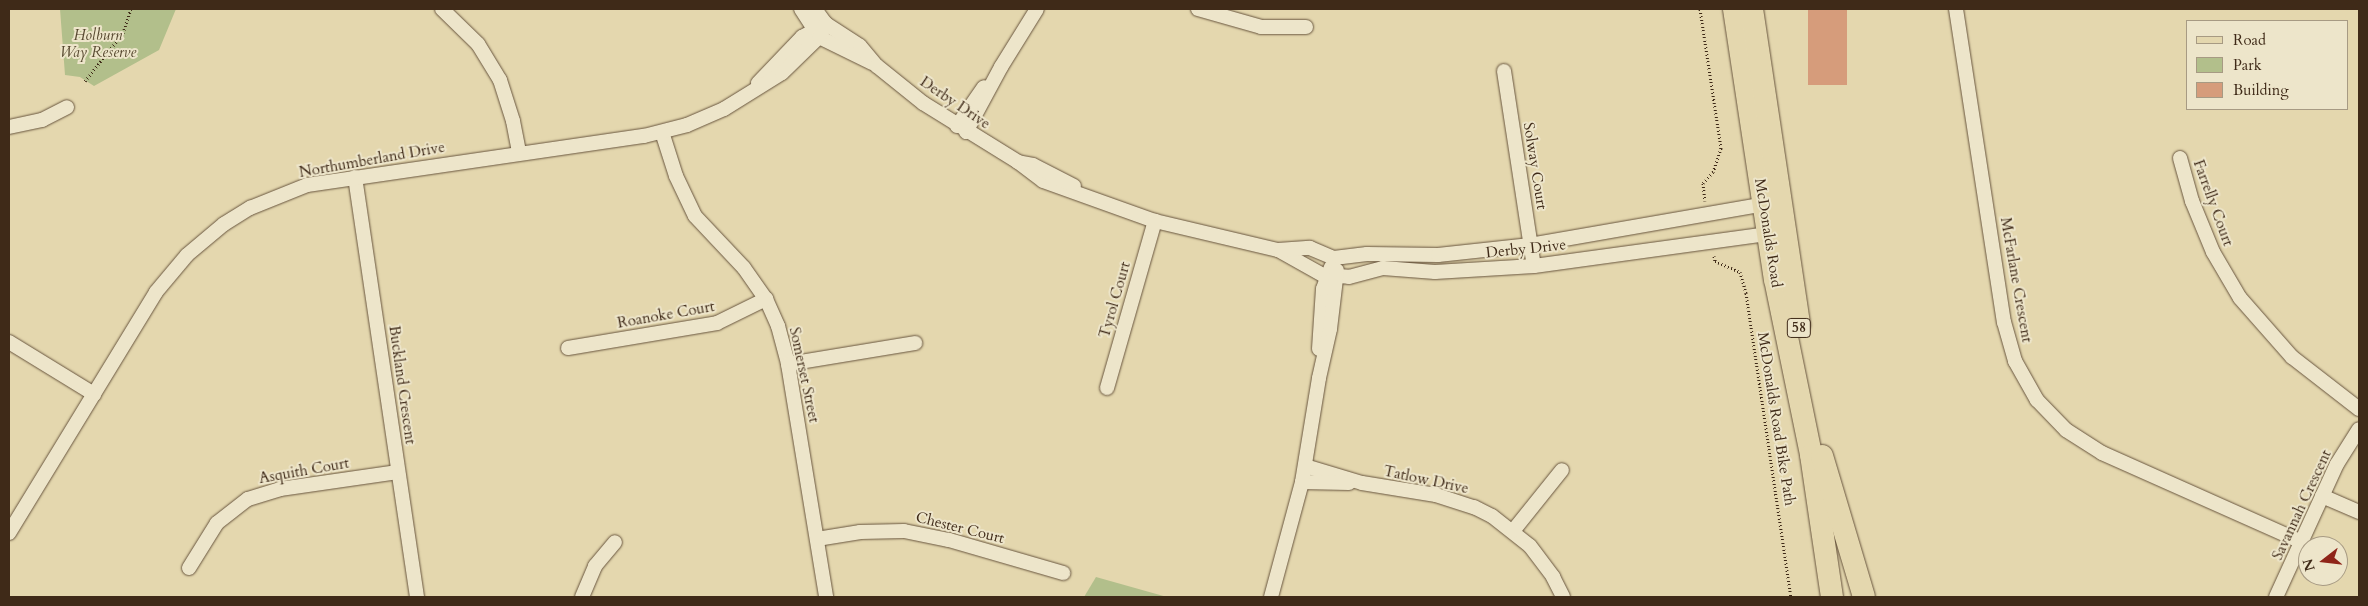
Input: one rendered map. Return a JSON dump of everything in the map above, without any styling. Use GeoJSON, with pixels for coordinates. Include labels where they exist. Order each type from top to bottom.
{"type":"FeatureCollection","features":[{"type":"Feature","properties":{"kind":"main road","name":"McDonalds Road"},"geometry":{"type":"LineString","coordinates":[[1734,9],[1772,203]]}},
{"type":"Feature","properties":{"kind":"main road","name":"McDonalds Road"},"geometry":{"type":"LineString","coordinates":[[1752,9],[1776,233],[1832,597]]}},
{"type":"Feature","properties":{"kind":"main road","name":"McDonalds Road"},"geometry":{"type":"LineString","coordinates":[[1776,233],[1804,356],[1811,455]]}},
{"type":"Feature","properties":{"kind":"main road"},"geometry":{"type":"LineString","coordinates":[[1807,402],[1864,597]]}},
{"type":"Feature","properties":{"kind":"street"},"geometry":{"type":"LineString","coordinates":[[801,9],[816,33]]}},
{"type":"Feature","properties":{"kind":"street","name":"Derby Drive"},"geometry":{"type":"LineString","coordinates":[[816,9],[826,24],[860,46],[877,66]]}},
{"type":"Feature","properties":{"kind":"street"},"geometry":{"type":"LineString","coordinates":[[962,130],[1037,9]]}},
{"type":"Feature","properties":{"kind":"street"},"geometry":{"type":"LineString","coordinates":[[1198,9],[1261,27],[1306,27]]}},
{"type":"Feature","properties":{"kind":"street","name":"McFarlane Crescent"},"geometry":{"type":"LineString","coordinates":[[1956,9],[2004,322],[2015,360],[2038,400],[2066,430],[2102,453],[2298,540]]}},
{"type":"Feature","properties":{"kind":"street"},"geometry":{"type":"LineString","coordinates":[[451,11],[478,44],[500,80],[513,121],[518,153]]}},
{"type":"Feature","properties":{"kind":"street","name":"Northumberland Drive"},"geometry":{"type":"LineString","coordinates":[[9,533],[156,292],[171,272],[204,239],[243,212],[277,195],[307,185],[662,132],[706,118],[752,92],[792,46],[816,33],[826,24]]}},
{"type":"Feature","properties":{"kind":"street","name":"Derby Drive"},"geometry":{"type":"LineString","coordinates":[[816,33],[877,66],[962,130],[1018,162],[1048,171],[1084,194],[1155,221],[1278,250],[1333,277],[1383,268],[1435,272],[1534,266],[1776,233]]}},
{"type":"Feature","properties":{"kind":"street","name":"Solway Court"},"geometry":{"type":"LineString","coordinates":[[1504,71],[1534,266]]}},
{"type":"Feature","properties":{"kind":"street"},"geometry":{"type":"LineString","coordinates":[[9,127],[42,120],[67,107]]}},
{"type":"Feature","properties":{"kind":"street","name":"Somerset Street"},"geometry":{"type":"LineString","coordinates":[[662,132],[676,176],[695,216],[744,268],[766,299],[781,334],[788,364],[826,597]]}},
{"type":"Feature","properties":{"kind":"street","name":"Farrelly Court"},"geometry":{"type":"LineString","coordinates":[[2180,158],[2203,229],[2240,298],[2292,357],[2359,409]]}},
{"type":"Feature","properties":{"kind":"street","name":"Buckland Crescent"},"geometry":{"type":"LineString","coordinates":[[355,177],[418,597]]}},
{"type":"Feature","properties":{"kind":"street","name":"Derby Drive"},"geometry":{"type":"LineString","coordinates":[[1278,250],[1310,248],[1334,258],[1367,254],[1438,255],[1530,244],[1772,203]]}},
{"type":"Feature","properties":{"kind":"street","name":"Tyrol Court"},"geometry":{"type":"LineString","coordinates":[[1107,388],[1155,221]]}},
{"type":"Feature","properties":{"kind":"street"},"geometry":{"type":"LineString","coordinates":[[1271,597],[1305,466],[1319,378],[1334,258]]}},
{"type":"Feature","properties":{"kind":"street","name":"Roanoke Court"},"geometry":{"type":"LineString","coordinates":[[568,348],[717,323],[766,299]]}},
{"type":"Feature","properties":{"kind":"street"},"geometry":{"type":"LineString","coordinates":[[9,342],[94,394]]}},
{"type":"Feature","properties":{"kind":"street"},"geometry":{"type":"LineString","coordinates":[[788,364],[915,344]]}},
{"type":"Feature","properties":{"kind":"street","name":"Savannah Crescent"},"geometry":{"type":"LineString","coordinates":[[2305,536],[2322,496],[2359,428]]}},
{"type":"Feature","properties":{"kind":"street","name":"Tatlow Drive"},"geometry":{"type":"LineString","coordinates":[[1305,466],[1362,483],[1456,500],[1492,516],[1513,531],[1542,561],[1563,597]]}},
{"type":"Feature","properties":{"kind":"street"},"geometry":{"type":"LineString","coordinates":[[1513,531],[1562,470]]}},
{"type":"Feature","properties":{"kind":"street","name":"Asquith Court"},"geometry":{"type":"LineString","coordinates":[[189,568],[217,523],[248,499],[280,489],[398,472]]}},
{"type":"Feature","properties":{"kind":"street","name":"Tatlow Drive"},"geometry":{"type":"LineString","coordinates":[[1302,482],[1362,483]]}},
{"type":"Feature","properties":{"kind":"street"},"geometry":{"type":"LineString","coordinates":[[2322,496],[2359,512]]}},
{"type":"Feature","properties":{"kind":"street","name":"Chester Court"},"geometry":{"type":"LineString","coordinates":[[817,539],[860,532],[913,532],[1063,573]]}},
{"type":"Feature","properties":{"kind":"street"},"geometry":{"type":"LineString","coordinates":[[582,597],[595,566],[615,542]]}},
{"type":"Feature","properties":{"kind":"street","name":"Savannah Crescent"},"geometry":{"type":"LineString","coordinates":[[2276,597],[2298,550]]}},
{"type":"Feature","properties":{"kind":"path"},"geometry":{"type":"LineString","coordinates":[[85,81],[123,33],[132,9]]}},
{"type":"Feature","properties":{"kind":"path"},"geometry":{"type":"LineString","coordinates":[[1700,9],[1722,148],[1713,172],[1703,183],[1704,192]]}},
{"type":"Feature","properties":{"kind":"path","name":"McDonalds Road Bike Path"},"geometry":{"type":"LineString","coordinates":[[1715,261],[1740,272],[1746,293],[1791,597]]}},
{"type":"Feature","properties":{"kind":"green space","name":"Holburn Way Reserve"},"geometry":{"type":"Polygon","coordinates":[[[60,9],[176,9],[159,50],[94,86],[80,77],[65,75],[60,9]]]}},
{"type":"Feature","properties":{"kind":"green space"},"geometry":{"type":"Polygon","coordinates":[[[1096,577],[1167,597],[1084,597],[1096,577]]]}},
{"type":"Feature","properties":{"kind":"building"},"geometry":{"type":"Polygon","coordinates":[[[1808,9],[1847,9],[1847,85],[1808,85],[1808,9]]]}}]}
